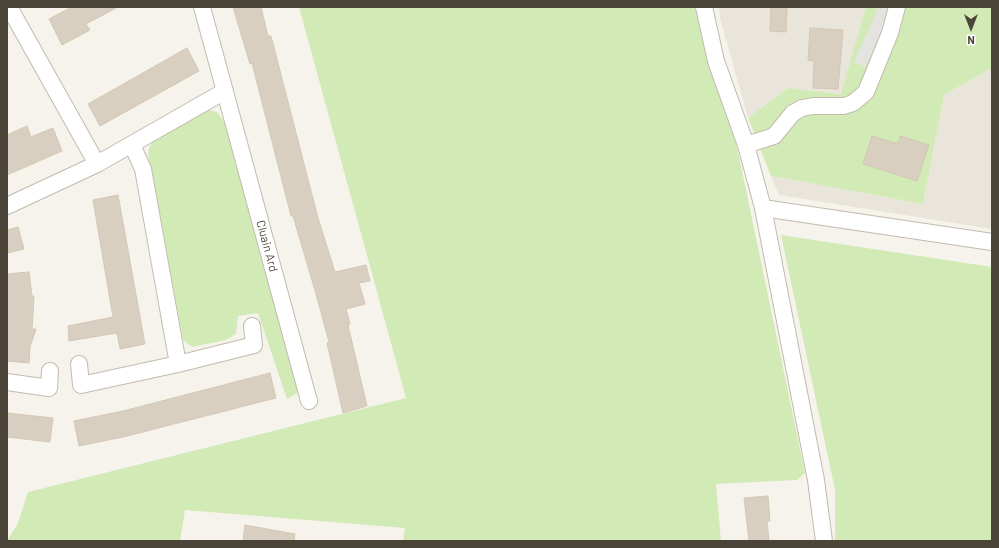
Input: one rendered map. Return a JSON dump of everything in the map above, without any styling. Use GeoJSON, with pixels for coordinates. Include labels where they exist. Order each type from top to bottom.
{"type":"FeatureCollection","features":[{"type":"Feature","properties":{"kind":"street"},"geometry":{"type":"LineString","coordinates":[[9,7],[97,164]]}},
{"type":"Feature","properties":{"kind":"street","name":"Cluain Ard"},"geometry":{"type":"LineString","coordinates":[[202,7],[309,401]]}},
{"type":"Feature","properties":{"kind":"street"},"geometry":{"type":"LineString","coordinates":[[704,7],[716,61],[746,145],[763,208],[816,480],[824,541]]}},
{"type":"Feature","properties":{"kind":"street"},"geometry":{"type":"LineString","coordinates":[[746,145],[774,136],[793,113],[802,108],[813,106],[844,106],[853,103],[866,92],[890,33],[897,7]]}},
{"type":"Feature","properties":{"kind":"street"},"geometry":{"type":"LineString","coordinates":[[7,206],[97,164],[226,91]]}},
{"type":"Feature","properties":{"kind":"street"},"geometry":{"type":"LineString","coordinates":[[132,145],[143,169],[178,364]]}},
{"type":"Feature","properties":{"kind":"street"},"geometry":{"type":"LineString","coordinates":[[763,208],[992,242]]}},
{"type":"Feature","properties":{"kind":"street"},"geometry":{"type":"LineString","coordinates":[[79,364],[81,385],[178,364],[254,345],[252,326]]}},
{"type":"Feature","properties":{"kind":"street"},"geometry":{"type":"LineString","coordinates":[[7,382],[49,388],[50,371]]}},
{"type":"Feature","properties":{"kind":"shaded area"},"geometry":{"type":"Polygon","coordinates":[[[719,7],[866,7],[842,94],[788,88],[748,118],[720,18],[719,7]]]}},
{"type":"Feature","properties":{"kind":"shaded area"},"geometry":{"type":"Polygon","coordinates":[[[877,7],[889,7],[886,21],[865,67],[854,62],[874,18],[877,7]]]}},
{"type":"Feature","properties":{"kind":"shaded area"},"geometry":{"type":"Polygon","coordinates":[[[992,68],[992,229],[779,195],[771,176],[923,204],[944,95],[992,68]]]}},
{"type":"Feature","properties":{"kind":"green space"},"geometry":{"type":"Polygon","coordinates":[[[299,7],[697,7],[707,58],[731,118],[805,473],[797,480],[716,484],[721,541],[403,541],[405,528],[185,510],[180,541],[7,541],[18,523],[28,492],[406,398],[299,7]]]}},
{"type":"Feature","properties":{"kind":"green space"},"geometry":{"type":"Polygon","coordinates":[[[866,7],[992,7],[992,68],[944,95],[923,204],[771,176],[748,118],[788,88],[841,94],[866,7]]]}},
{"type":"Feature","properties":{"kind":"green space"},"geometry":{"type":"Polygon","coordinates":[[[203,109],[217,112],[226,124],[298,390],[296,394],[287,399],[258,313],[238,316],[236,334],[226,340],[192,347],[183,340],[148,154],[149,148],[155,138],[203,109]]]}},
{"type":"Feature","properties":{"kind":"green space"},"geometry":{"type":"Polygon","coordinates":[[[781,235],[992,267],[992,541],[835,541],[835,490],[781,235]]]}},
{"type":"Feature","properties":{"kind":"building"},"geometry":{"type":"Polygon","coordinates":[[[72,7],[118,7],[86,24],[90,30],[62,45],[49,19],[72,7]]]}},
{"type":"Feature","properties":{"kind":"building"},"geometry":{"type":"Polygon","coordinates":[[[233,7],[261,7],[268,36],[271,36],[318,218],[335,272],[366,265],[370,281],[359,283],[365,304],[346,309],[350,324],[348,325],[367,406],[343,413],[327,343],[329,342],[316,294],[293,216],[291,216],[252,63],[250,64],[233,7]]]}},
{"type":"Feature","properties":{"kind":"building"},"geometry":{"type":"Polygon","coordinates":[[[771,7],[787,7],[786,32],[770,31],[771,7]]]}},
{"type":"Feature","properties":{"kind":"building"},"geometry":{"type":"Polygon","coordinates":[[[810,28],[843,30],[838,89],[813,88],[814,61],[808,60],[810,28]]]}},
{"type":"Feature","properties":{"kind":"building"},"geometry":{"type":"Polygon","coordinates":[[[187,48],[199,71],[100,126],[88,104],[187,48]]]}},
{"type":"Feature","properties":{"kind":"building"},"geometry":{"type":"Polygon","coordinates":[[[27,126],[31,137],[53,128],[62,151],[7,175],[7,135],[27,126]]]}},
{"type":"Feature","properties":{"kind":"building"},"geometry":{"type":"Polygon","coordinates":[[[872,136],[898,144],[900,136],[929,145],[917,181],[863,164],[872,136]]]}},
{"type":"Feature","properties":{"kind":"building"},"geometry":{"type":"Polygon","coordinates":[[[118,195],[145,344],[120,349],[117,333],[69,341],[68,326],[113,317],[93,200],[118,195]]]}},
{"type":"Feature","properties":{"kind":"building"},"geometry":{"type":"Polygon","coordinates":[[[18,227],[24,249],[7,253],[7,230],[18,227]]]}},
{"type":"Feature","properties":{"kind":"building"},"geometry":{"type":"Polygon","coordinates":[[[29,272],[32,296],[34,296],[32,329],[36,329],[30,347],[29,363],[7,361],[7,274],[29,272]]]}},
{"type":"Feature","properties":{"kind":"building"},"geometry":{"type":"Polygon","coordinates":[[[270,373],[276,398],[123,437],[79,446],[74,421],[123,411],[270,373]]]}},
{"type":"Feature","properties":{"kind":"building"},"geometry":{"type":"Polygon","coordinates":[[[7,413],[53,418],[50,442],[7,437],[7,413]]]}},
{"type":"Feature","properties":{"kind":"building"},"geometry":{"type":"Polygon","coordinates":[[[768,496],[770,521],[767,521],[769,541],[749,541],[744,498],[768,496]]]}},
{"type":"Feature","properties":{"kind":"building"},"geometry":{"type":"Polygon","coordinates":[[[245,525],[295,534],[294,541],[243,541],[245,525]]]}}]}
